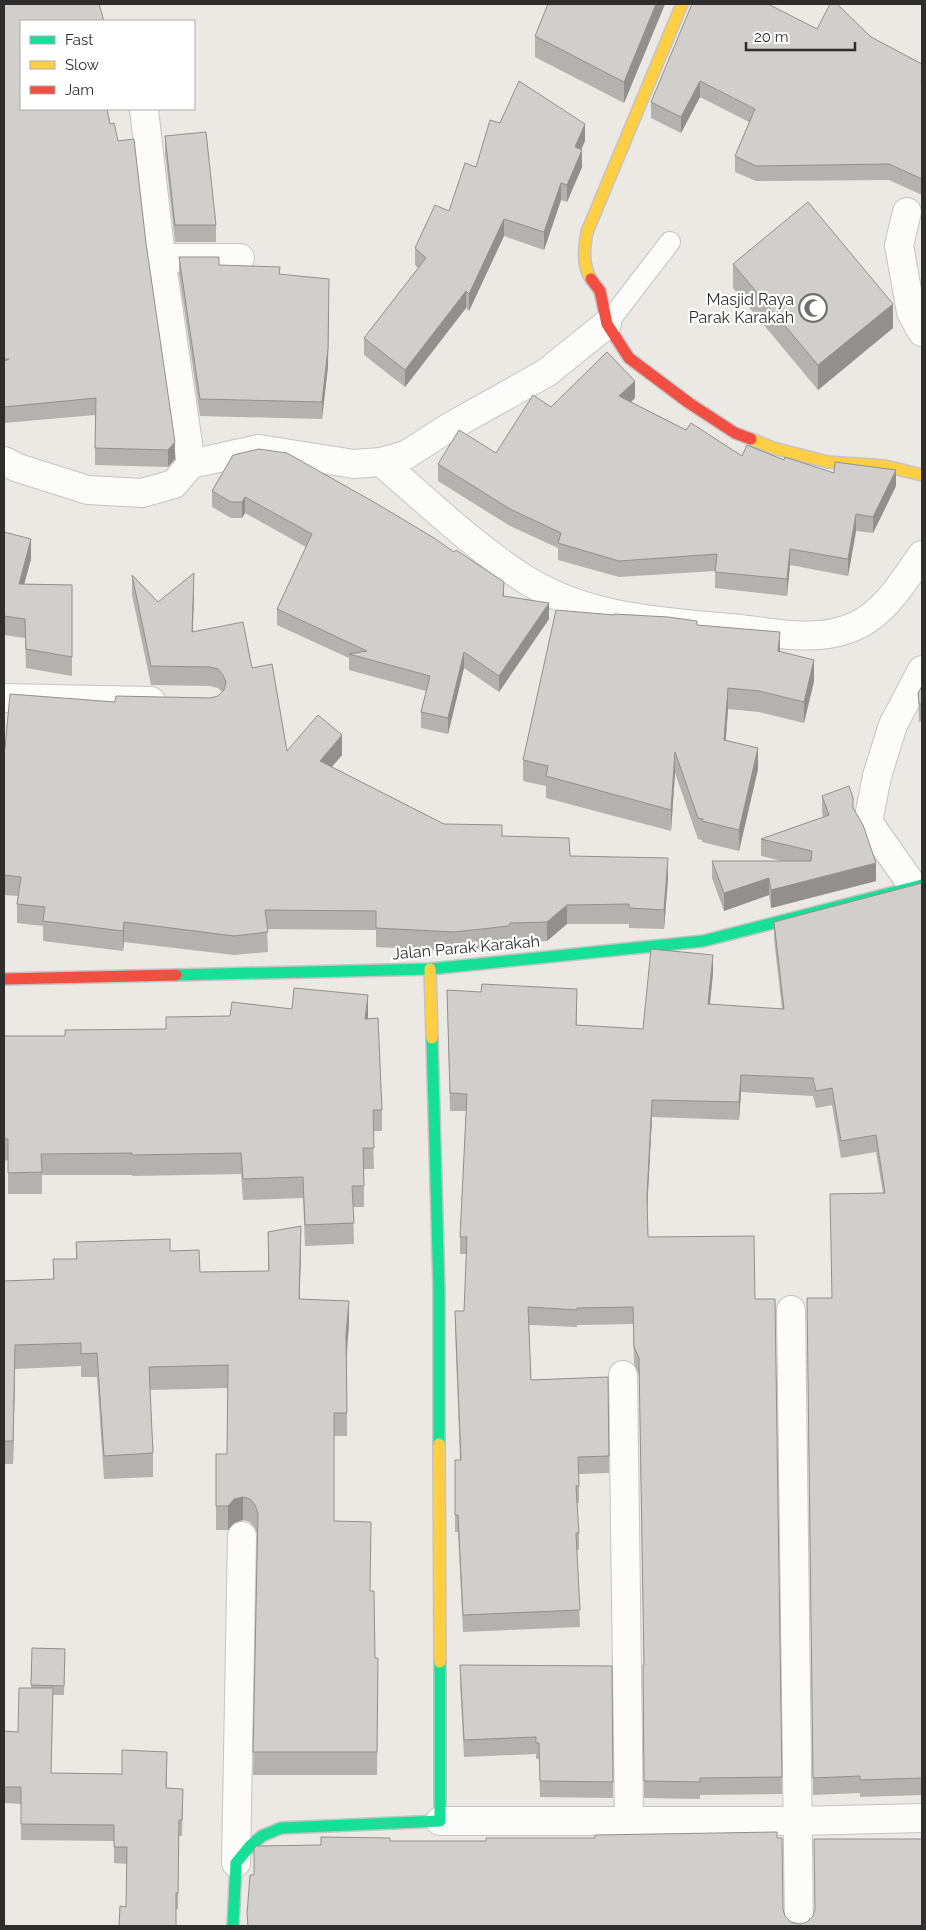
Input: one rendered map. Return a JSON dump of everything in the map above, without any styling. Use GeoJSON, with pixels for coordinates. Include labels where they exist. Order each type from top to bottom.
{"type":"FeatureCollection","features":[{"type":"Feature","properties":{"kind":"street"},"geometry":{"type":"LineString","coordinates":[[682,4],[587,232],[584,249],[588,274],[600,291],[606,324],[629,358],[689,403],[735,433],[773,448],[828,462],[884,466],[922,475]]}},
{"type":"Feature","properties":{"kind":"street"},"geometry":{"type":"LineString","coordinates":[[144,110],[162,258],[191,464]]}},
{"type":"Feature","properties":{"kind":"street"},"geometry":{"type":"LineString","coordinates":[[907,212],[899,245],[911,312],[922,332]]}},
{"type":"Feature","properties":{"kind":"street"},"geometry":{"type":"LineString","coordinates":[[162,258],[240,258]]}},
{"type":"Feature","properties":{"kind":"street"},"geometry":{"type":"LineString","coordinates":[[4,461],[18,468],[88,490],[142,494],[174,484],[191,464],[259,449],[354,464],[381,462],[406,455],[448,428],[546,373],[606,324]]}},
{"type":"Feature","properties":{"kind":"street"},"geometry":{"type":"LineString","coordinates":[[381,462],[491,555],[529,581],[561,597],[612,614],[650,620],[808,636],[845,630],[867,619],[891,599],[922,555]]}},
{"type":"Feature","properties":{"kind":"street"},"geometry":{"type":"LineString","coordinates":[[917,885],[868,822],[877,776],[893,725],[922,670]]}},
{"type":"Feature","properties":{"kind":"street"},"geometry":{"type":"LineString","coordinates":[[4,698],[171,701]]}},
{"type":"Feature","properties":{"kind":"street","name":"Jalan Parak Karakah"},"geometry":{"type":"LineString","coordinates":[[4,979],[430,969],[703,941],[917,885]]}},
{"type":"Feature","properties":{"kind":"street"},"geometry":{"type":"LineString","coordinates":[[430,969],[439,1290],[440,1821]]}},
{"type":"Feature","properties":{"kind":"street"},"geometry":{"type":"LineString","coordinates":[[791,1310],[799,1926]]}},
{"type":"Feature","properties":{"kind":"street"},"geometry":{"type":"LineString","coordinates":[[624,1375],[629,1820]]}},
{"type":"Feature","properties":{"kind":"street"},"geometry":{"type":"LineString","coordinates":[[233,1926],[236,1863],[242,1536]]}},
{"type":"Feature","properties":{"kind":"street"},"geometry":{"type":"LineString","coordinates":[[236,1863],[250,1846],[262,1836],[281,1828],[440,1821],[922,1818]]}},
{"type":"Feature","properties":{"kind":"lane"},"geometry":{"type":"LineString","coordinates":[[606,324],[670,242]]}},
{"type":"Feature","properties":{"kind":"building"},"geometry":{"type":"Polygon","coordinates":[[[4,4],[99,4],[104,20],[20,20],[20,110],[107,110],[110,124],[114,123],[118,141],[134,139],[146,243],[175,442],[168,450],[95,448],[96,398],[4,407],[4,361],[9,359],[4,359],[4,4]]]}},
{"type":"Feature","properties":{"kind":"building"},"geometry":{"type":"Polygon","coordinates":[[[548,4],[656,4],[624,82],[535,36],[548,4]]]}},
{"type":"Feature","properties":{"kind":"building"},"geometry":{"type":"Polygon","coordinates":[[[692,4],[768,4],[817,29],[830,4],[837,4],[871,37],[922,64],[922,179],[889,164],[756,166],[735,156],[755,109],[700,81],[681,117],[651,102],[692,4]]]}},
{"type":"Feature","properties":{"kind":"building"},"geometry":{"type":"Polygon","coordinates":[[[519,81],[585,124],[575,147],[582,150],[567,185],[561,183],[544,232],[504,219],[469,294],[466,291],[405,370],[364,338],[426,258],[415,248],[435,205],[449,211],[465,163],[476,167],[490,120],[500,123],[519,81]]]}},
{"type":"Feature","properties":{"kind":"building"},"geometry":{"type":"Polygon","coordinates":[[[206,132],[216,225],[175,225],[165,136],[206,132]]]}},
{"type":"Feature","properties":{"kind":"building","name":"Masjid Raya Parak Karakah"},"geometry":{"type":"Polygon","coordinates":[[[808,202],[893,304],[818,365],[733,264],[808,202]]]}},
{"type":"Feature","properties":{"kind":"building"},"geometry":{"type":"Polygon","coordinates":[[[179,257],[219,257],[219,265],[280,267],[279,274],[329,279],[328,349],[322,402],[200,399],[179,257]]]}},
{"type":"Feature","properties":{"kind":"building"},"geometry":{"type":"Polygon","coordinates":[[[607,352],[635,381],[619,396],[686,430],[691,423],[742,456],[747,445],[784,460],[785,457],[834,473],[835,462],[896,470],[873,517],[856,514],[848,559],[790,549],[787,579],[715,572],[717,554],[619,561],[558,543],[561,533],[510,509],[438,464],[459,430],[496,453],[533,395],[551,407],[607,352]]]}},
{"type":"Feature","properties":{"kind":"building"},"geometry":{"type":"Polygon","coordinates":[[[259,449],[287,453],[379,505],[454,552],[456,550],[504,582],[503,596],[549,603],[499,676],[464,652],[448,718],[421,712],[430,676],[349,654],[367,651],[277,609],[312,534],[245,497],[242,502],[231,502],[212,491],[233,455],[259,449]]]}},
{"type":"Feature","properties":{"kind":"building"},"geometry":{"type":"Polygon","coordinates":[[[4,532],[31,539],[19,584],[72,585],[72,657],[26,649],[25,619],[4,616],[4,532]]]}},
{"type":"Feature","properties":{"kind":"building"},"geometry":{"type":"Polygon","coordinates":[[[194,573],[192,632],[243,622],[252,668],[272,664],[287,751],[318,715],[342,735],[320,761],[444,824],[502,825],[502,836],[569,838],[570,856],[668,858],[664,910],[629,908],[629,904],[567,905],[547,922],[510,923],[509,926],[454,932],[376,928],[376,911],[265,910],[268,932],[234,936],[124,922],[123,931],[43,921],[45,907],[17,904],[21,877],[4,875],[4,748],[10,694],[115,702],[116,696],[210,698],[218,696],[224,690],[226,682],[218,669],[210,667],[151,666],[132,575],[158,602],[194,573]]]}},
{"type":"Feature","properties":{"kind":"building"},"geometry":{"type":"Polygon","coordinates":[[[556,610],[668,617],[697,621],[697,625],[780,632],[778,651],[814,660],[804,702],[759,691],[728,688],[724,740],[758,748],[739,830],[702,821],[703,819],[698,818],[675,752],[671,810],[546,776],[548,766],[523,760],[556,610]]]}},
{"type":"Feature","properties":{"kind":"building"},"geometry":{"type":"Polygon","coordinates":[[[922,686],[922,704],[919,704],[918,693],[922,686]]]}},
{"type":"Feature","properties":{"kind":"building"},"geometry":{"type":"Polygon","coordinates":[[[849,786],[853,798],[853,808],[863,825],[876,863],[771,890],[769,878],[724,893],[712,861],[811,861],[812,851],[761,839],[829,815],[822,796],[849,786]]]}},
{"type":"Feature","properties":{"kind":"building"},"geometry":{"type":"Polygon","coordinates":[[[922,883],[922,1778],[860,1780],[860,1776],[813,1778],[807,1298],[832,1298],[830,1194],[885,1193],[876,1135],[841,1141],[832,1088],[816,1091],[813,1078],[741,1075],[739,1102],[652,1100],[647,1196],[648,1237],[754,1236],[755,1299],[775,1299],[782,1777],[700,1778],[700,1782],[644,1781],[639,1358],[634,1347],[633,1307],[577,1308],[577,1310],[528,1307],[531,1380],[608,1377],[609,1456],[578,1457],[579,1486],[576,1486],[579,1533],[576,1533],[580,1610],[463,1615],[458,1515],[455,1515],[455,1460],[461,1460],[455,1311],[464,1311],[467,1237],[460,1237],[467,1094],[450,1093],[447,990],[481,992],[482,984],[577,989],[576,1025],[643,1029],[651,949],[713,955],[708,1004],[784,1009],[774,922],[922,883]]]}},
{"type":"Feature","properties":{"kind":"building"},"geometry":{"type":"Polygon","coordinates":[[[294,988],[368,995],[365,1019],[378,1018],[382,1110],[373,1110],[374,1148],[363,1148],[364,1186],[352,1186],[354,1223],[305,1225],[303,1177],[243,1179],[241,1153],[41,1154],[42,1172],[8,1173],[8,1139],[4,1139],[4,1036],[65,1036],[65,1030],[166,1029],[166,1017],[230,1016],[232,1002],[292,1009],[294,988]]]}},
{"type":"Feature","properties":{"kind":"building"},"geometry":{"type":"Polygon","coordinates":[[[301,1226],[299,1299],[349,1301],[346,1335],[347,1413],[334,1413],[334,1521],[371,1522],[370,1591],[374,1591],[375,1658],[378,1658],[377,1752],[253,1752],[258,1513],[250,1499],[243,1497],[234,1499],[228,1506],[216,1506],[216,1454],[227,1454],[228,1365],[149,1367],[153,1453],[104,1456],[97,1353],[81,1354],[81,1343],[15,1345],[13,1441],[4,1441],[4,1281],[54,1279],[53,1259],[77,1259],[76,1242],[170,1239],[170,1251],[199,1250],[200,1272],[269,1271],[268,1232],[301,1226]]]}},
{"type":"Feature","properties":{"kind":"building"},"geometry":{"type":"Polygon","coordinates":[[[32,1648],[65,1649],[64,1686],[31,1685],[32,1648]]]}},
{"type":"Feature","properties":{"kind":"building"},"geometry":{"type":"Polygon","coordinates":[[[460,1665],[612,1666],[613,1782],[540,1781],[539,1743],[536,1743],[536,1737],[464,1740],[460,1665]]]}},
{"type":"Feature","properties":{"kind":"building"},"geometry":{"type":"Polygon","coordinates":[[[19,1688],[53,1688],[51,1773],[122,1774],[122,1750],[167,1752],[166,1788],[183,1789],[182,1820],[179,1820],[176,1926],[119,1926],[120,1906],[126,1907],[127,1847],[114,1847],[114,1825],[21,1824],[21,1787],[4,1787],[4,1731],[18,1732],[19,1688]]]}},
{"type":"Feature","properties":{"kind":"building"},"geometry":{"type":"Polygon","coordinates":[[[777,1832],[777,1838],[782,1838],[783,1910],[785,1916],[791,1922],[800,1924],[807,1922],[813,1916],[815,1909],[814,1839],[922,1839],[922,1926],[248,1926],[250,1875],[254,1875],[254,1849],[256,1846],[321,1845],[321,1837],[390,1838],[390,1841],[486,1841],[486,1838],[595,1838],[595,1835],[777,1832]]]}},
{"type":"Feature","properties":{"kind":"traffic: fast"},"geometry":{"type":"LineString","coordinates":[[176,975],[430,969],[703,941],[922,885]]}},
{"type":"Feature","properties":{"kind":"traffic: fast"},"geometry":{"type":"LineString","coordinates":[[432,1038],[439,1290],[439,1444]]}},
{"type":"Feature","properties":{"kind":"traffic: fast"},"geometry":{"type":"LineString","coordinates":[[233,1926],[236,1863],[250,1846],[262,1836],[281,1828],[440,1821],[440,1662]]}},
{"type":"Feature","properties":{"kind":"traffic: slow"},"geometry":{"type":"LineString","coordinates":[[591,279],[585,262],[587,232],[682,4]]}},
{"type":"Feature","properties":{"kind":"traffic: slow"},"geometry":{"type":"LineString","coordinates":[[751,439],[773,448],[828,462],[885,466],[922,475]]}},
{"type":"Feature","properties":{"kind":"traffic: slow"},"geometry":{"type":"LineString","coordinates":[[430,969],[432,1038]]}},
{"type":"Feature","properties":{"kind":"traffic: slow"},"geometry":{"type":"LineString","coordinates":[[439,1444],[440,1662]]}},
{"type":"Feature","properties":{"kind":"traffic: jam"},"geometry":{"type":"LineString","coordinates":[[591,279],[600,291],[607,324],[629,358],[689,403],[735,433],[751,439]]}},
{"type":"Feature","properties":{"kind":"traffic: jam"},"geometry":{"type":"LineString","coordinates":[[4,979],[176,975]]}},
{"type":"Feature","properties":{"kind":"place","name":"Masjid Raya Parak Karakah"},"geometry":{"type":"Point","coordinates":[813,308]}}]}
